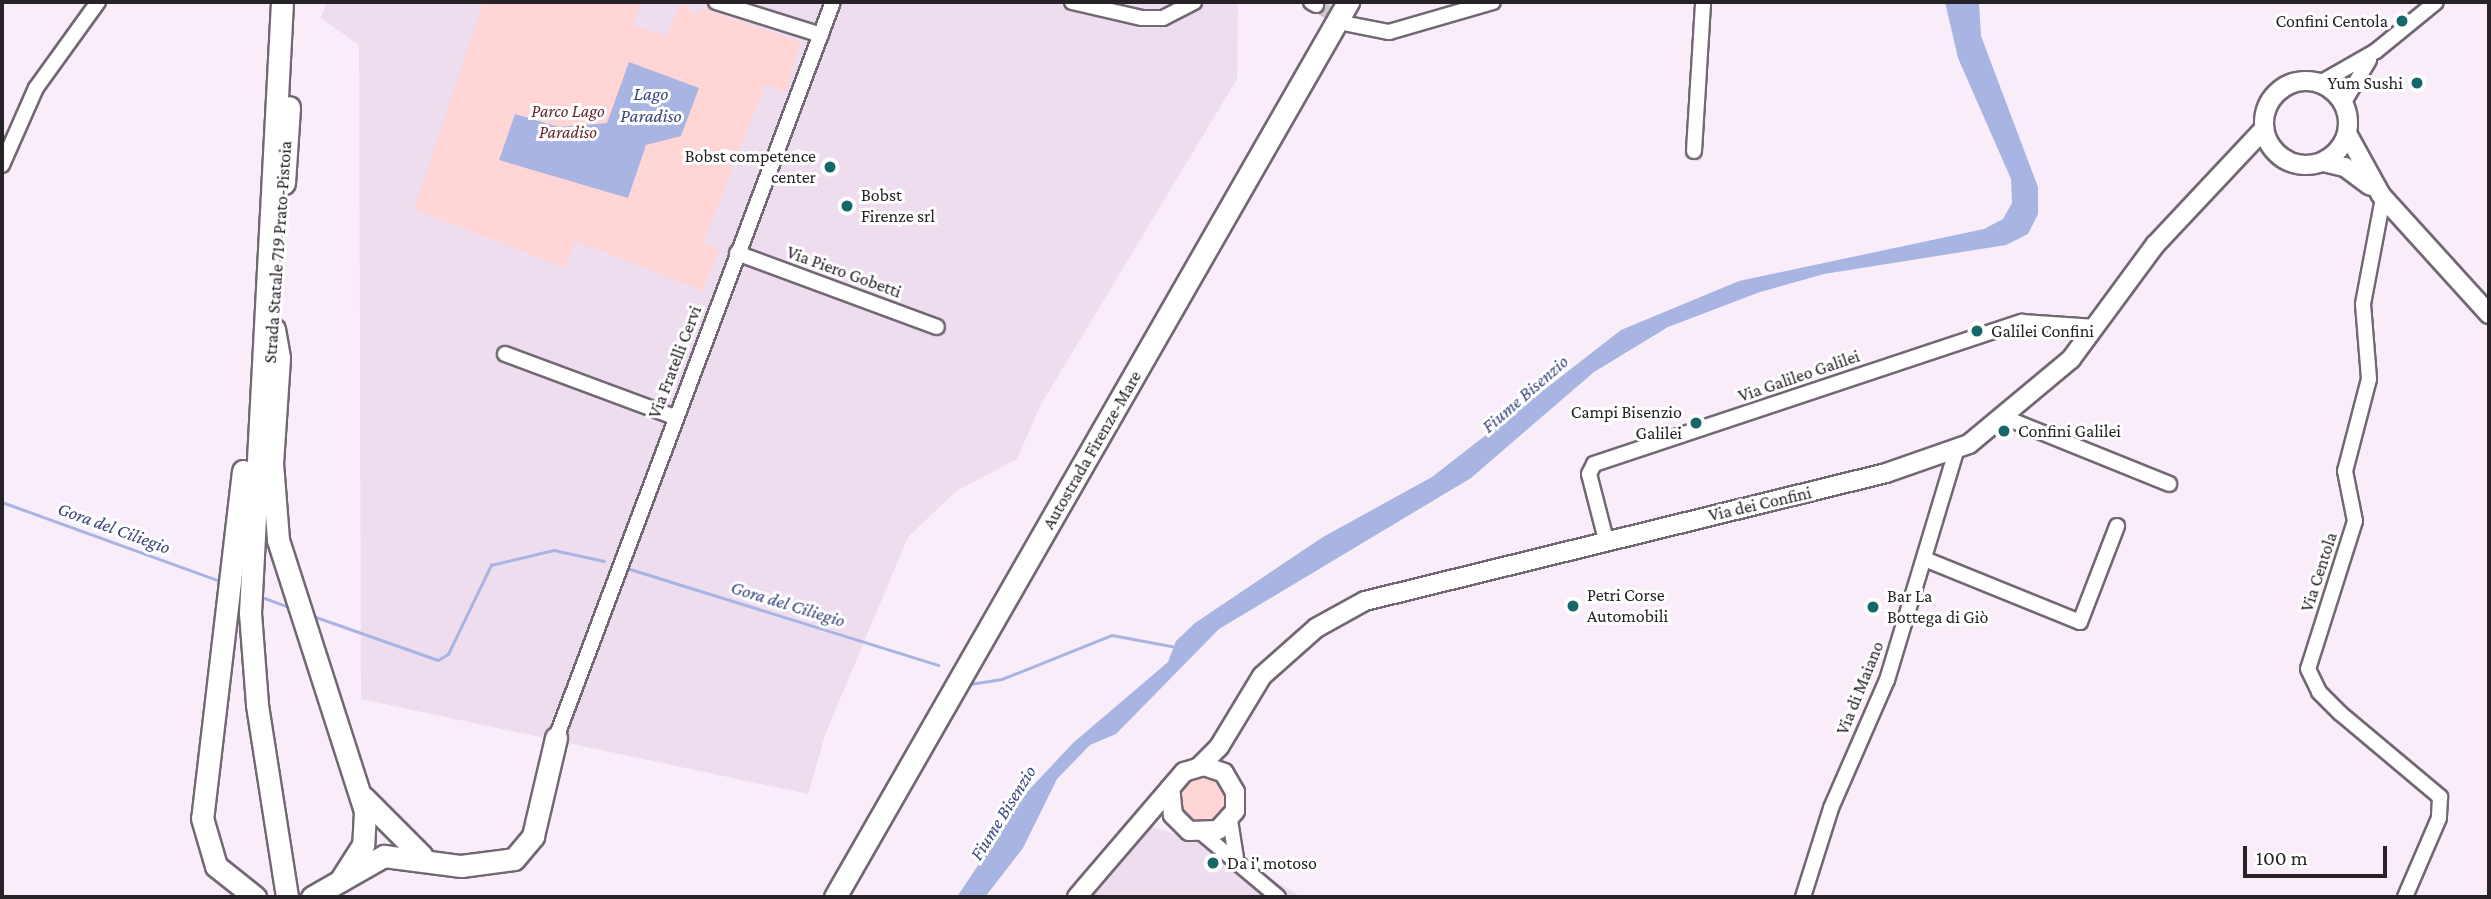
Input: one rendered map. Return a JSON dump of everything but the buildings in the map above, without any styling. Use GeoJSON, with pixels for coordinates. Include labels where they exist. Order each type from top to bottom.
{"type":"FeatureCollection","features":[{"type":"Feature","properties":{"kind":"highway","name":"Strada Statale 719 Prato-Pistoia"},"geometry":{"type":"LineString","coordinates":[[285,887],[253,664],[255,503],[286,2]]}},
{"type":"Feature","properties":{"kind":"highway","name":"Autostrada Firenze-Mare"},"geometry":{"type":"LineString","coordinates":[[835,897],[1348,2]]}},
{"type":"Feature","properties":{"kind":"highway","name":"Autostrada Firenze-Mare"},"geometry":{"type":"LineString","coordinates":[[820,897],[1320,3]]}},
{"type":"Feature","properties":{"kind":"highway"},"geometry":{"type":"LineString","coordinates":[[267,331],[279,358],[272,463],[278,540],[362,796],[363,845],[340,881]]}},
{"type":"Feature","properties":{"kind":"highway"},"geometry":{"type":"LineString","coordinates":[[255,897],[216,866],[202,818],[251,365],[267,331]]}},
{"type":"Feature","properties":{"kind":"highway"},"geometry":{"type":"LineString","coordinates":[[312,897],[384,856],[424,857],[461,866],[514,859],[533,836],[556,738]]}},
{"type":"Feature","properties":{"kind":"highway"},"geometry":{"type":"LineString","coordinates":[[362,796],[424,857]]}},
{"type":"Feature","properties":{"kind":"main road","name":"Via dei Confini"},"geometry":{"type":"LineString","coordinates":[[1077,897],[1181,774],[1200,766],[1220,747],[1240,708],[1262,676],[1305,636],[1365,601],[1956,451],[2006,418],[2095,327],[2155,245],[2214,189],[2264,129],[2268,105],[2279,91],[2296,82],[2320,83]]}},
{"type":"Feature","properties":{"kind":"main road"},"geometry":{"type":"LineString","coordinates":[[2320,83],[2344,102],[2348,135],[2382,197]]}},
{"type":"Feature","properties":{"kind":"main road"},"geometry":{"type":"LineString","coordinates":[[2264,129],[2279,156],[2301,166],[2323,162],[2351,171],[2382,197],[2489,314]]}},
{"type":"Feature","properties":{"kind":"main road"},"geometry":{"type":"LineString","coordinates":[[2323,162],[2348,135]]}},
{"type":"Feature","properties":{"kind":"main road","name":"Via dei Confini"},"geometry":{"type":"LineString","coordinates":[[2214,189],[2255,161],[2279,156]]}},
{"type":"Feature","properties":{"kind":"main road","name":"Via dei Confini"},"geometry":{"type":"LineString","coordinates":[[1230,820],[1236,796],[1227,776],[1240,708]]}},
{"type":"Feature","properties":{"kind":"main road"},"geometry":{"type":"LineString","coordinates":[[1200,766],[1227,776]]}},
{"type":"Feature","properties":{"kind":"main road"},"geometry":{"type":"LineString","coordinates":[[1170,788],[1177,822]]}},
{"type":"Feature","properties":{"kind":"main road"},"geometry":{"type":"LineString","coordinates":[[1135,828],[1157,820],[1177,822],[1203,834],[1230,820]]}},
{"type":"Feature","properties":{"kind":"street"},"geometry":{"type":"LineString","coordinates":[[2,165],[36,88],[98,2]]}},
{"type":"Feature","properties":{"kind":"street"},"geometry":{"type":"LineString","coordinates":[[716,2],[821,35]]}},
{"type":"Feature","properties":{"kind":"street","name":"Via Fratelli Cervi"},"geometry":{"type":"LineString","coordinates":[[556,738],[674,417],[833,2]]}},
{"type":"Feature","properties":{"kind":"street"},"geometry":{"type":"LineString","coordinates":[[1072,2],[1142,18],[1163,18],[1194,2]]}},
{"type":"Feature","properties":{"kind":"street"},"geometry":{"type":"LineString","coordinates":[[1348,24],[1389,32],[1493,2]]}},
{"type":"Feature","properties":{"kind":"street"},"geometry":{"type":"LineString","coordinates":[[1694,151],[1703,2]]}},
{"type":"Feature","properties":{"kind":"street","name":"Via dei Confini"},"geometry":{"type":"LineString","coordinates":[[2320,83],[2376,51],[2436,2]]}},
{"type":"Feature","properties":{"kind":"street","name":"Via dei Confini"},"geometry":{"type":"LineString","coordinates":[[2344,102],[2376,51]]}},
{"type":"Feature","properties":{"kind":"street","name":"Via Centola"},"geometry":{"type":"LineString","coordinates":[[2382,197],[2364,291],[2369,379],[2345,471],[2356,522],[2308,669],[2319,692],[2340,713],[2440,797],[2439,818],[2405,897]]}},
{"type":"Feature","properties":{"kind":"street","name":"Via Piero Gobetti"},"geometry":{"type":"LineString","coordinates":[[737,253],[937,327]]}},
{"type":"Feature","properties":{"kind":"street","name":"Via Galileo Galilei"},"geometry":{"type":"LineString","coordinates":[[1606,541],[1590,474],[1594,464],[2022,322],[2095,327]]}},
{"type":"Feature","properties":{"kind":"street"},"geometry":{"type":"LineString","coordinates":[[505,354],[674,417]]}},
{"type":"Feature","properties":{"kind":"street"},"geometry":{"type":"LineString","coordinates":[[2006,418],[2169,484]]}},
{"type":"Feature","properties":{"kind":"street","name":"Via di Maiano"},"geometry":{"type":"LineString","coordinates":[[1804,897],[1830,808],[1868,728],[1927,560],[1956,451]]}},
{"type":"Feature","properties":{"kind":"street"},"geometry":{"type":"LineString","coordinates":[[1927,560],[2080,622],[2117,526]]}},
{"type":"Feature","properties":{"kind":"street"},"geometry":{"type":"LineString","coordinates":[[1230,820],[1237,863]]}},
{"type":"Feature","properties":{"kind":"street"},"geometry":{"type":"LineString","coordinates":[[1203,834],[1279,897]]}},
{"type":"Feature","properties":{"kind":"shaded area"},"geometry":{"type":"Polygon","coordinates":[[[326,2],[1238,2],[1237,79],[1040,406],[1017,459],[956,491],[908,537],[825,735],[808,794],[361,699],[359,45],[321,18],[326,2]]]}},
{"type":"Feature","properties":{"kind":"shaded area"},"geometry":{"type":"Polygon","coordinates":[[[1149,826],[1212,845],[1302,897],[1089,897],[1149,826]]]}},
{"type":"Feature","properties":{"kind":"green space","name":"Parco Lago Paradiso"},"geometry":{"type":"Polygon","coordinates":[[[483,2],[641,2],[633,25],[666,36],[681,2],[695,14],[703,8],[800,42],[786,92],[765,84],[704,242],[719,249],[703,291],[575,241],[565,268],[414,209],[483,2]]]}},
{"type":"Feature","properties":{"kind":"green space"},"geometry":{"type":"Polygon","coordinates":[[[1202,775],[1220,782],[1227,800],[1220,818],[1202,825],[1184,818],[1177,800],[1184,782],[1202,775]]]}},
{"type":"Feature","properties":{"kind":"water"},"geometry":{"type":"Polygon","coordinates":[[[1945,2],[1979,2],[1981,36],[2038,187],[2038,214],[2028,234],[2006,245],[1824,274],[1760,292],[1668,327],[1594,372],[1471,478],[1219,629],[1116,734],[1090,745],[1057,779],[1023,848],[985,897],[957,897],[1026,793],[1073,743],[1168,662],[1176,641],[1195,623],[1323,537],[1432,477],[1621,330],[1739,281],[1984,229],[2003,219],[2012,203],[2011,179],[1958,58],[1945,2]]]}},
{"type":"Feature","properties":{"kind":"water","name":"Lago Paradiso"},"geometry":{"type":"Polygon","coordinates":[[[629,62],[699,88],[681,136],[646,145],[628,198],[499,160],[515,114],[559,127],[607,123],[629,62]]]}},
{"type":"Feature","properties":{"kind":"waterway","name":"Gora del Ciliegio"},"geometry":{"type":"LineString","coordinates":[[2,502],[217,580]]}},
{"type":"Feature","properties":{"kind":"waterway","name":"Gora del Ciliegio"},"geometry":{"type":"LineString","coordinates":[[316,617],[438,660],[448,654],[491,565],[554,550],[604,561]]}},
{"type":"Feature","properties":{"kind":"waterway","name":"Gora del Ciliegio"},"geometry":{"type":"LineString","coordinates":[[630,569],[938,665]]}},
{"type":"Feature","properties":{"kind":"waterway","name":"Gora del Ciliegio"},"geometry":{"type":"LineString","coordinates":[[259,596],[289,607]]}},
{"type":"Feature","properties":{"kind":"waterway","name":"Gora del Ciliegio"},"geometry":{"type":"LineString","coordinates":[[970,684],[1002,679],[1112,635],[1176,647]]}},
{"type":"Feature","properties":{"kind":"tunnel"},"geometry":{"type":"LineString","coordinates":[[1316,5],[1345,22]]}},
{"type":"Feature","properties":{"kind":"place","name":"Confini Centola"},"geometry":{"type":"Point","coordinates":[2402,21]}},
{"type":"Feature","properties":{"kind":"place","name":"Yum Sushi"},"geometry":{"type":"Point","coordinates":[2417,83]}},
{"type":"Feature","properties":{"kind":"place","name":"Bobst competence center"},"geometry":{"type":"Point","coordinates":[830,167]}},
{"type":"Feature","properties":{"kind":"place","name":"Bobst Firenze srl"},"geometry":{"type":"Point","coordinates":[847,206]}},
{"type":"Feature","properties":{"kind":"place","name":"Galilei Confini"},"geometry":{"type":"Point","coordinates":[1977,331]}},
{"type":"Feature","properties":{"kind":"place","name":"Campi Bisenzio Galilei"},"geometry":{"type":"Point","coordinates":[1696,423]}},
{"type":"Feature","properties":{"kind":"place","name":"Confini Galilei"},"geometry":{"type":"Point","coordinates":[2004,431]}},
{"type":"Feature","properties":{"kind":"place","name":"Petri Corse Automobili"},"geometry":{"type":"Point","coordinates":[1573,606]}},
{"type":"Feature","properties":{"kind":"place","name":"Bar La Bottega di Giò"},"geometry":{"type":"Point","coordinates":[1873,607]}},
{"type":"Feature","properties":{"kind":"place","name":"Da i' motoso"},"geometry":{"type":"Point","coordinates":[1213,863]}},
{"type":"Feature","properties":{"kind":"water label","name":"Fiume Bisenzio"},"geometry":{"type":"Point","coordinates":[1525,394]}},
{"type":"Feature","properties":{"kind":"water label","name":"Fiume Bisenzio"},"geometry":{"type":"Point","coordinates":[1003,813]}}]}
